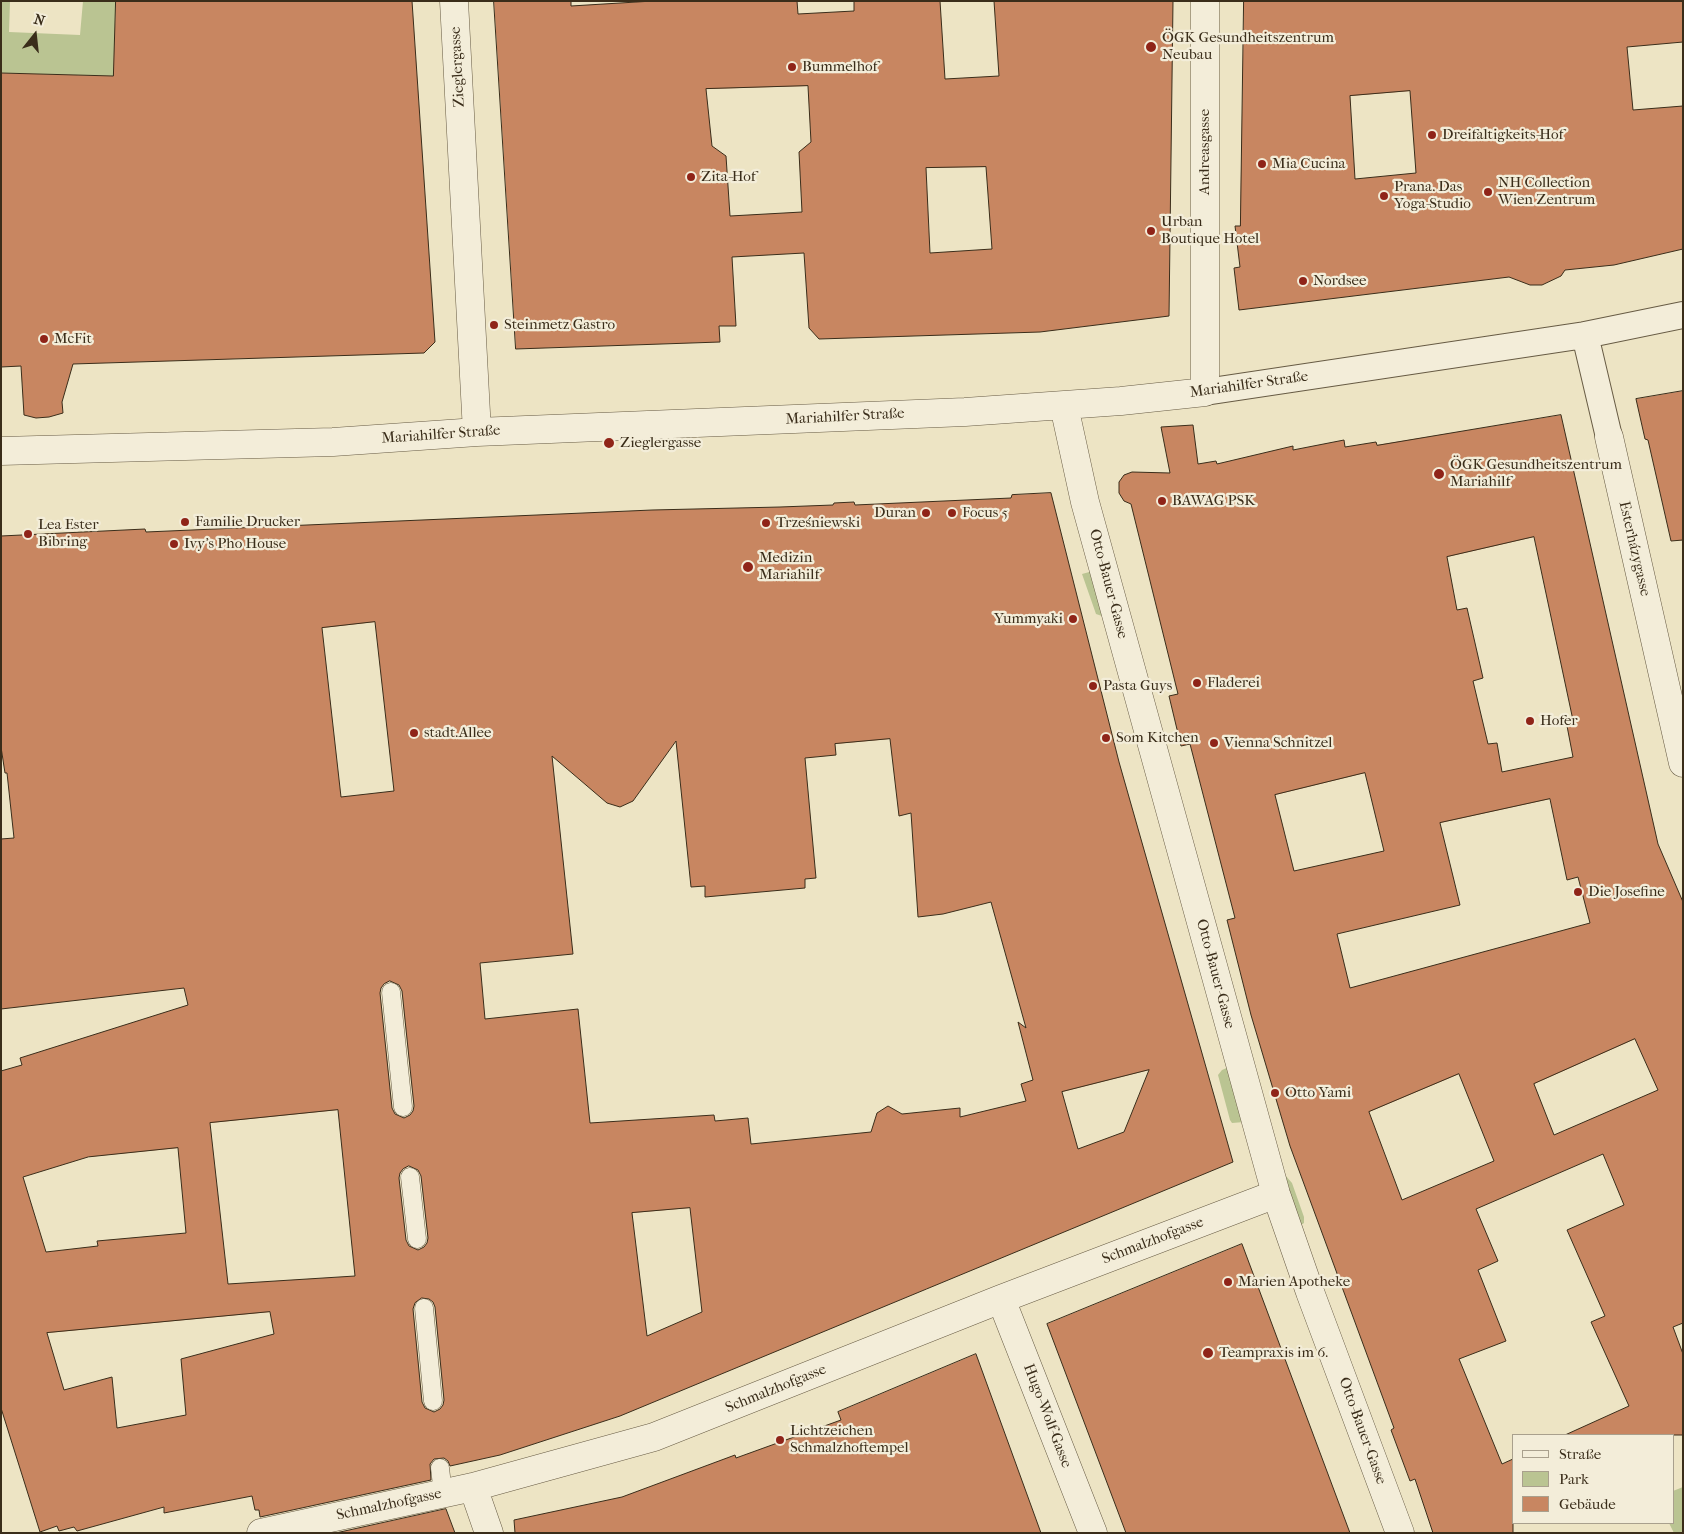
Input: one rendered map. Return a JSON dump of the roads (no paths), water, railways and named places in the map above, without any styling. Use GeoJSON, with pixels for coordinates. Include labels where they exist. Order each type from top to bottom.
{"type":"FeatureCollection","features":[{"type":"Feature","properties":{"kind":"street","name":"Zieglergasse"},"geometry":{"type":"LineString","coordinates":[[454,1],[477,432]]}},
{"type":"Feature","properties":{"kind":"street","name":"Andreasgasse"},"geometry":{"type":"LineString","coordinates":[[1205,1],[1205,392]]}},
{"type":"Feature","properties":{"kind":"street","name":"Mariahilfer Straße"},"geometry":{"type":"LineString","coordinates":[[1,451],[333,442],[477,432],[827,418],[1064,406],[1205,392],[1585,335],[1683,315]]}},
{"type":"Feature","properties":{"kind":"street","name":"Esterházygasse"},"geometry":{"type":"LineString","coordinates":[[1585,335],[1683,763]]}},
{"type":"Feature","properties":{"kind":"street","name":"Otto-Bauer-Gasse"},"geometry":{"type":"LineString","coordinates":[[1064,406],[1086,502],[1276,1194],[1310,1292],[1400,1533]]}},
{"type":"Feature","properties":{"kind":"street","name":"Schmalzhofgasse"},"geometry":{"type":"LineString","coordinates":[[261,1533],[442,1481],[472,1488],[654,1437],[1276,1194]]}},
{"type":"Feature","properties":{"kind":"street","name":"Hugo-Wolf-Gasse"},"geometry":{"type":"LineString","coordinates":[[1001,1300],[1093,1533]]}},
{"type":"Feature","properties":{"kind":"street"},"geometry":{"type":"LineString","coordinates":[[472,1488],[489,1533]]}},
{"type":"Feature","properties":{"kind":"lane"},"geometry":{"type":"LineString","coordinates":[[391,992],[403,1107]]}},
{"type":"Feature","properties":{"kind":"lane"},"geometry":{"type":"LineString","coordinates":[[410,1178],[417,1239]]}},
{"type":"Feature","properties":{"kind":"lane"},"geometry":{"type":"LineString","coordinates":[[424,1308],[433,1401]]}},
{"type":"Feature","properties":{"kind":"place","name":"ÖGK Gesundheitszentrum Neubau"},"geometry":{"type":"Point","coordinates":[1151,47]}},
{"type":"Feature","properties":{"kind":"place","name":"Bummelhof"},"geometry":{"type":"Point","coordinates":[792,67]}},
{"type":"Feature","properties":{"kind":"place","name":"Dreifaltigkeits-Hof"},"geometry":{"type":"Point","coordinates":[1432,135]}},
{"type":"Feature","properties":{"kind":"place","name":"Mia Cucina"},"geometry":{"type":"Point","coordinates":[1262,164]}},
{"type":"Feature","properties":{"kind":"place","name":"Zita-Hof"},"geometry":{"type":"Point","coordinates":[691,177]}},
{"type":"Feature","properties":{"kind":"place","name":"NH Collection Wien Zentrum"},"geometry":{"type":"Point","coordinates":[1488,192]}},
{"type":"Feature","properties":{"kind":"place","name":"Prana. Das Yoga-Studio"},"geometry":{"type":"Point","coordinates":[1384,196]}},
{"type":"Feature","properties":{"kind":"place","name":"Urban Boutique Hotel"},"geometry":{"type":"Point","coordinates":[1151,231]}},
{"type":"Feature","properties":{"kind":"place","name":"Nordsee"},"geometry":{"type":"Point","coordinates":[1303,281]}},
{"type":"Feature","properties":{"kind":"place","name":"Steinmetz Gastro"},"geometry":{"type":"Point","coordinates":[494,325]}},
{"type":"Feature","properties":{"kind":"place","name":"McFit"},"geometry":{"type":"Point","coordinates":[44,339]}},
{"type":"Feature","properties":{"kind":"place","name":"Zieglergasse"},"geometry":{"type":"Point","coordinates":[609,443]}},
{"type":"Feature","properties":{"kind":"place","name":"ÖGK Gesundheitszentrum Mariahilf"},"geometry":{"type":"Point","coordinates":[1439,474]}},
{"type":"Feature","properties":{"kind":"place","name":"BAWAG PSK"},"geometry":{"type":"Point","coordinates":[1162,501]}},
{"type":"Feature","properties":{"kind":"place","name":"Duran"},"geometry":{"type":"Point","coordinates":[926,513]}},
{"type":"Feature","properties":{"kind":"place","name":"Focus 5"},"geometry":{"type":"Point","coordinates":[952,513]}},
{"type":"Feature","properties":{"kind":"place","name":"Familie Drucker"},"geometry":{"type":"Point","coordinates":[185,522]}},
{"type":"Feature","properties":{"kind":"place","name":"Trześniewski"},"geometry":{"type":"Point","coordinates":[766,523]}},
{"type":"Feature","properties":{"kind":"place","name":"Lea Ester Bibring"},"geometry":{"type":"Point","coordinates":[28,534]}},
{"type":"Feature","properties":{"kind":"place","name":"Ivy's Pho House"},"geometry":{"type":"Point","coordinates":[174,544]}},
{"type":"Feature","properties":{"kind":"place","name":"Medizin Mariahilf"},"geometry":{"type":"Point","coordinates":[748,567]}},
{"type":"Feature","properties":{"kind":"place","name":"Yummyaki"},"geometry":{"type":"Point","coordinates":[1073,619]}},
{"type":"Feature","properties":{"kind":"place","name":"Fladerei"},"geometry":{"type":"Point","coordinates":[1197,683]}},
{"type":"Feature","properties":{"kind":"place","name":"Pasta Guys"},"geometry":{"type":"Point","coordinates":[1093,686]}},
{"type":"Feature","properties":{"kind":"place","name":"Hofer"},"geometry":{"type":"Point","coordinates":[1530,721]}},
{"type":"Feature","properties":{"kind":"place","name":"stadt.Allee"},"geometry":{"type":"Point","coordinates":[414,733]}},
{"type":"Feature","properties":{"kind":"place","name":"Som Kitchen"},"geometry":{"type":"Point","coordinates":[1106,738]}},
{"type":"Feature","properties":{"kind":"place","name":"Vienna Schnitzel"},"geometry":{"type":"Point","coordinates":[1214,743]}},
{"type":"Feature","properties":{"kind":"place","name":"Die Josefine"},"geometry":{"type":"Point","coordinates":[1578,892]}},
{"type":"Feature","properties":{"kind":"place","name":"Otto Yami"},"geometry":{"type":"Point","coordinates":[1275,1093]}},
{"type":"Feature","properties":{"kind":"place","name":"Marien Apotheke"},"geometry":{"type":"Point","coordinates":[1228,1282]}},
{"type":"Feature","properties":{"kind":"place","name":"Teampraxis im 6."},"geometry":{"type":"Point","coordinates":[1208,1353]}},
{"type":"Feature","properties":{"kind":"place","name":"Lichtzeichen Schmalzhoftempel"},"geometry":{"type":"Point","coordinates":[780,1440]}}]}
